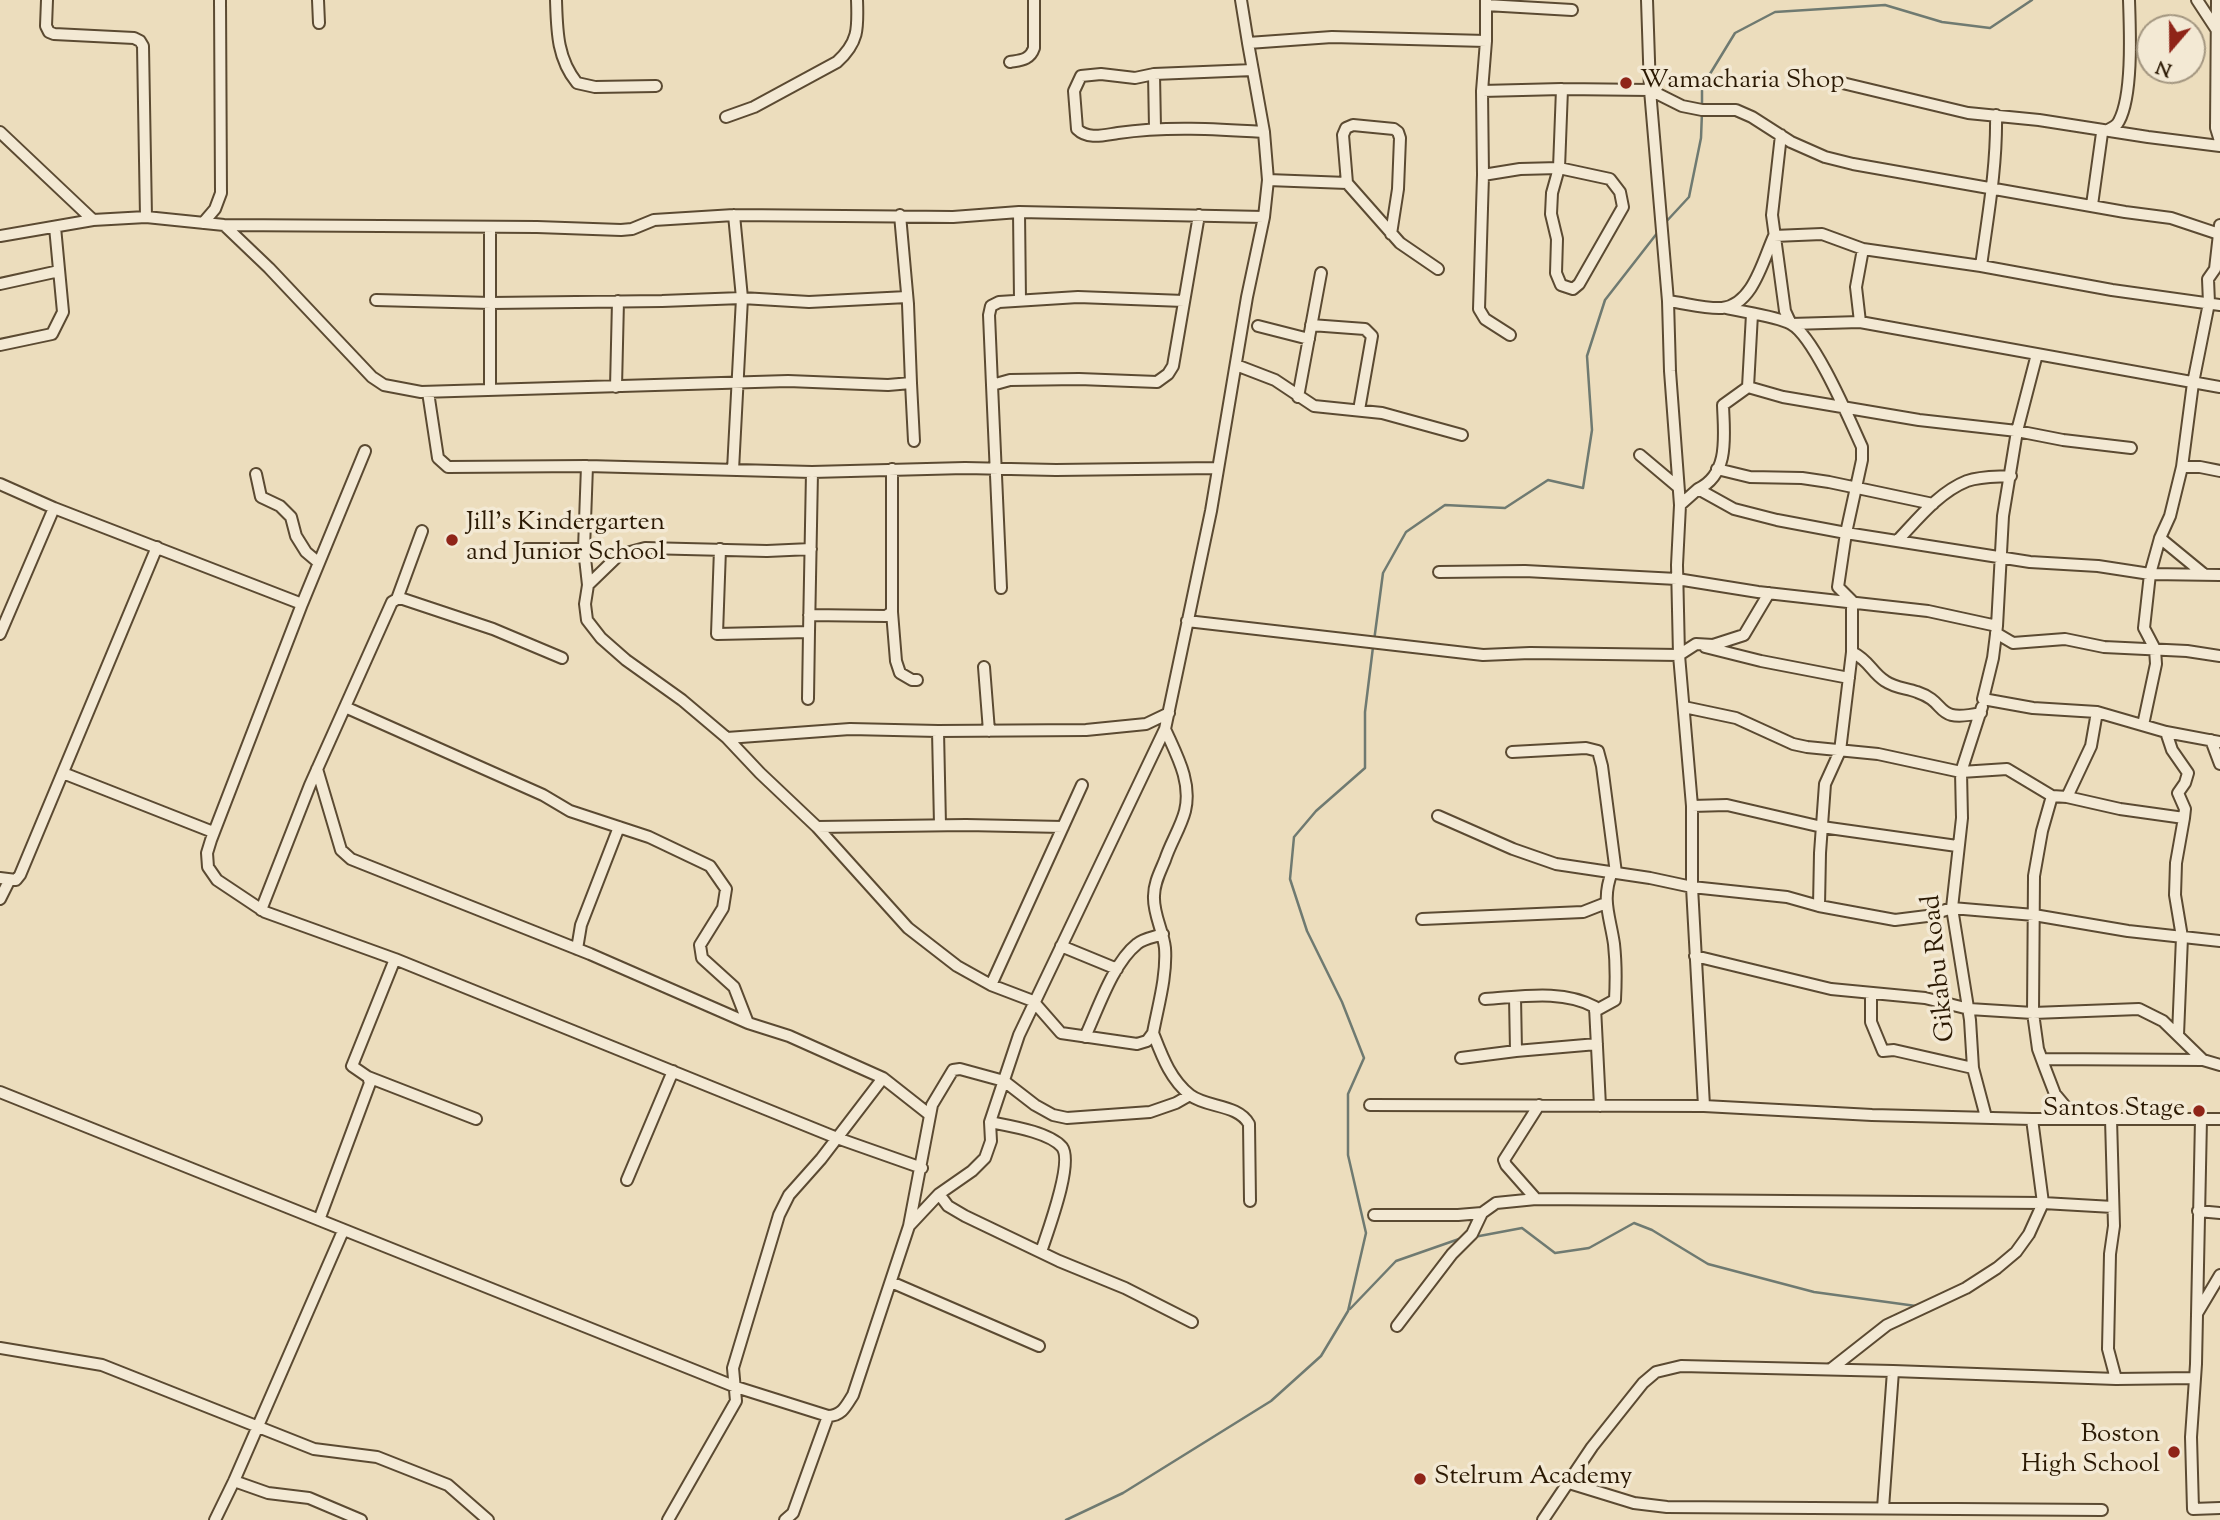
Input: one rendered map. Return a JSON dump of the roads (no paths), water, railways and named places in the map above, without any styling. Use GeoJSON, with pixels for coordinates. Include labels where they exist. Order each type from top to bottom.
{"type":"FeatureCollection","features":[{"type":"Feature","properties":{"kind":"street"},"geometry":{"type":"LineString","coordinates":[[47,0],[46,26],[49,32],[134,38],[143,46],[146,217]]}},
{"type":"Feature","properties":{"kind":"street"},"geometry":{"type":"LineString","coordinates":[[203,223],[215,209],[221,193],[220,0]]}},
{"type":"Feature","properties":{"kind":"street"},"geometry":{"type":"LineString","coordinates":[[318,0],[319,23]]}},
{"type":"Feature","properties":{"kind":"street"},"geometry":{"type":"LineString","coordinates":[[556,0],[560,51],[564,64],[577,83],[595,87],[656,86]]}},
{"type":"Feature","properties":{"kind":"street"},"geometry":{"type":"LineString","coordinates":[[726,117],[754,107],[837,62],[856,38],[857,0]]}},
{"type":"Feature","properties":{"kind":"street"},"geometry":{"type":"LineString","coordinates":[[1010,62],[1026,59],[1032,54],[1034,0]]}},
{"type":"Feature","properties":{"kind":"street"},"geometry":{"type":"LineString","coordinates":[[909,1226],[939,1194],[972,1171],[985,1158],[991,1141],[990,1122],[1033,1001],[1165,729],[1211,511],[1247,297],[1264,217],[1268,180],[1264,132],[1241,0]]}},
{"type":"Feature","properties":{"kind":"street"},"geometry":{"type":"LineString","coordinates":[[1647,0],[1650,90],[1668,300],[1680,505],[1677,579],[1679,655],[1692,806],[1692,887],[1704,1106]]}},
{"type":"Feature","properties":{"kind":"street"},"geometry":{"type":"LineString","coordinates":[[2092,205],[2102,133],[2115,127],[2119,121],[2126,95],[2129,0]]}},
{"type":"Feature","properties":{"kind":"street"},"geometry":{"type":"LineString","coordinates":[[2197,0],[2216,29]]}},
{"type":"Feature","properties":{"kind":"street"},"geometry":{"type":"LineString","coordinates":[[1834,81],[1968,113],[2148,137],[2220,143],[2216,128],[2217,0]]}},
{"type":"Feature","properties":{"kind":"street"},"geometry":{"type":"LineString","coordinates":[[1510,335],[1485,319],[1479,309],[1486,3],[1572,10]]}},
{"type":"Feature","properties":{"kind":"street"},"geometry":{"type":"LineString","coordinates":[[1248,43],[1332,37],[1486,41]]}},
{"type":"Feature","properties":{"kind":"street"},"geometry":{"type":"LineString","coordinates":[[1253,69],[1154,74],[1135,78],[1101,74],[1081,76],[1074,91],[1077,129],[1087,135],[1097,136],[1155,128],[1264,132]]}},
{"type":"Feature","properties":{"kind":"street"},"geometry":{"type":"LineString","coordinates":[[1154,74],[1155,128]]}},
{"type":"Feature","properties":{"kind":"street"},"geometry":{"type":"LineString","coordinates":[[1483,175],[1520,169],[1559,168],[1610,179],[1620,192],[1623,207],[1579,284],[1573,289],[1561,285],[1556,273],[1557,239],[1551,214],[1552,193],[1559,168],[1562,89]]}},
{"type":"Feature","properties":{"kind":"street"},"geometry":{"type":"LineString","coordinates":[[1482,91],[1650,90],[1682,106],[1702,110],[1735,110],[1752,117],[1791,142],[1825,157],[1853,164],[2171,218],[2219,230],[2215,269],[2208,279],[2215,304],[2193,383],[2182,467],[2170,516],[2160,538],[2150,573],[2144,628],[2155,649],[2155,679],[2143,725]]}},
{"type":"Feature","properties":{"kind":"street"},"geometry":{"type":"LineString","coordinates":[[1980,266],[1997,148],[1996,115]]}},
{"type":"Feature","properties":{"kind":"street"},"geometry":{"type":"LineString","coordinates":[[1391,233],[1398,189],[1398,132],[1394,128],[1353,125],[1346,128],[1343,135],[1347,183],[1391,233],[1411,252],[1438,269]]}},
{"type":"Feature","properties":{"kind":"street"},"geometry":{"type":"LineString","coordinates":[[0,132],[93,220]]}},
{"type":"Feature","properties":{"kind":"street"},"geometry":{"type":"LineString","coordinates":[[1781,135],[1772,215],[1783,300],[1791,324],[1803,335],[1816,355],[1862,447],[1861,489],[1846,533],[1838,587],[1852,601],[1852,652],[1840,751],[1825,784],[1819,906]]}},
{"type":"Feature","properties":{"kind":"street"},"geometry":{"type":"LineString","coordinates":[[1268,180],[1347,183]]}},
{"type":"Feature","properties":{"kind":"street"},"geometry":{"type":"LineString","coordinates":[[0,236],[93,220],[146,217],[224,225],[621,230],[632,229],[654,219],[734,215],[953,216],[1019,212],[1264,217]]}},
{"type":"Feature","properties":{"kind":"street"},"geometry":{"type":"LineString","coordinates":[[1019,212],[1020,300]]}},
{"type":"Feature","properties":{"kind":"street"},"geometry":{"type":"LineString","coordinates":[[733,470],[742,298],[734,215]]}},
{"type":"Feature","properties":{"kind":"street"},"geometry":{"type":"LineString","coordinates":[[900,215],[914,441]]}},
{"type":"Feature","properties":{"kind":"street"},"geometry":{"type":"LineString","coordinates":[[992,385],[1010,380],[1157,382],[1168,374],[1173,366],[1199,215]]}},
{"type":"Feature","properties":{"kind":"street"},"geometry":{"type":"LineString","coordinates":[[224,225],[269,268],[372,377],[384,385],[398,389],[428,392],[788,382],[888,385],[911,383]]}},
{"type":"Feature","properties":{"kind":"street"},"geometry":{"type":"LineString","coordinates":[[0,345],[52,334],[63,312],[55,227]]}},
{"type":"Feature","properties":{"kind":"street"},"geometry":{"type":"LineString","coordinates":[[490,227],[490,390]]}},
{"type":"Feature","properties":{"kind":"street"},"geometry":{"type":"LineString","coordinates":[[1774,236],[1822,234],[1863,249],[2215,304]]}},
{"type":"Feature","properties":{"kind":"street"},"geometry":{"type":"LineString","coordinates":[[1722,308],[1738,303],[1746,296],[1774,236]]}},
{"type":"Feature","properties":{"kind":"street"},"geometry":{"type":"LineString","coordinates":[[1860,323],[1856,287],[1863,249]]}},
{"type":"Feature","properties":{"kind":"street"},"geometry":{"type":"LineString","coordinates":[[0,284],[59,271]]}},
{"type":"Feature","properties":{"kind":"street"},"geometry":{"type":"LineString","coordinates":[[1298,397],[1321,273]]}},
{"type":"Feature","properties":{"kind":"street"},"geometry":{"type":"LineString","coordinates":[[376,300],[491,303],[742,298],[809,302],[907,297]]}},
{"type":"Feature","properties":{"kind":"street"},"geometry":{"type":"LineString","coordinates":[[1001,588],[989,331],[991,306],[999,302],[1078,297],[1184,301]]}},
{"type":"Feature","properties":{"kind":"street"},"geometry":{"type":"LineString","coordinates":[[1668,300],[1722,308],[1791,324],[1860,323],[2220,387]]}},
{"type":"Feature","properties":{"kind":"street"},"geometry":{"type":"LineString","coordinates":[[616,387],[618,301]]}},
{"type":"Feature","properties":{"kind":"street"},"geometry":{"type":"LineString","coordinates":[[1748,387],[1752,314]]}},
{"type":"Feature","properties":{"kind":"street"},"geometry":{"type":"LineString","coordinates":[[1311,325],[1365,329],[1372,337],[1359,410]]}},
{"type":"Feature","properties":{"kind":"street"},"geometry":{"type":"LineString","coordinates":[[1258,326],[1309,339]]}},
{"type":"Feature","properties":{"kind":"street","name":"Gikabu Road"},"geometry":{"type":"LineString","coordinates":[[1986,1117],[1973,1068],[1969,1009],[1952,908],[1962,818],[1961,772],[1981,713],[1993,658],[1997,630],[1999,556],[2017,431],[2037,354]]}},
{"type":"Feature","properties":{"kind":"street"},"geometry":{"type":"LineString","coordinates":[[1236,365],[1275,380],[1314,406],[1359,410],[1462,435]]}},
{"type":"Feature","properties":{"kind":"street"},"geometry":{"type":"LineString","coordinates":[[1680,505],[1698,489],[1709,484],[1722,462],[1723,405],[1748,387]]}},
{"type":"Feature","properties":{"kind":"street"},"geometry":{"type":"LineString","coordinates":[[1748,387],[1783,397],[1919,420],[2131,448]]}},
{"type":"Feature","properties":{"kind":"street"},"geometry":{"type":"LineString","coordinates":[[428,392],[438,458],[448,467],[587,466],[812,472],[892,469],[1217,468]]}},
{"type":"Feature","properties":{"kind":"street"},"geometry":{"type":"LineString","coordinates":[[365,451],[302,604],[214,832],[207,853],[208,867],[217,880],[261,910],[395,959],[837,1138],[922,1168]]}},
{"type":"Feature","properties":{"kind":"street"},"geometry":{"type":"LineString","coordinates":[[1640,455],[1678,487]]}},
{"type":"Feature","properties":{"kind":"street"},"geometry":{"type":"LineString","coordinates":[[587,466],[584,549],[588,585],[584,604],[587,620],[601,638],[727,738],[817,827],[908,929],[957,966],[991,985],[1033,1001],[1061,1033],[1137,1044],[1147,1041],[1153,1033],[1164,967],[1163,934],[1154,909],[1155,885],[1171,841],[1185,813],[1187,792],[1184,772],[1165,729]]}},
{"type":"Feature","properties":{"kind":"street"},"geometry":{"type":"LineString","coordinates":[[2182,467],[2220,471]]}},
{"type":"Feature","properties":{"kind":"street"},"geometry":{"type":"LineString","coordinates":[[892,469],[892,612],[897,661],[900,673],[917,680]]}},
{"type":"Feature","properties":{"kind":"street"},"geometry":{"type":"LineString","coordinates":[[1717,469],[1750,477],[1802,478],[1934,504]]}},
{"type":"Feature","properties":{"kind":"street"},"geometry":{"type":"LineString","coordinates":[[808,699],[812,472]]}},
{"type":"Feature","properties":{"kind":"street"},"geometry":{"type":"LineString","coordinates":[[256,474],[261,497],[280,506],[291,517],[301,544],[319,563]]}},
{"type":"Feature","properties":{"kind":"street"},"geometry":{"type":"LineString","coordinates":[[1897,541],[1934,504],[1966,482],[1976,478],[2011,476]]}},
{"type":"Feature","properties":{"kind":"street"},"geometry":{"type":"LineString","coordinates":[[0,484],[54,508],[302,604]]}},
{"type":"Feature","properties":{"kind":"street"},"geometry":{"type":"LineString","coordinates":[[1698,489],[1734,509],[1846,533],[2030,562],[2098,566],[2150,573],[2220,575]]}},
{"type":"Feature","properties":{"kind":"street"},"geometry":{"type":"LineString","coordinates":[[0,634],[54,508]]}},
{"type":"Feature","properties":{"kind":"street"},"geometry":{"type":"LineString","coordinates":[[261,910],[317,769],[393,602],[397,599],[422,531]]}},
{"type":"Feature","properties":{"kind":"street"},"geometry":{"type":"LineString","coordinates":[[2160,538],[2205,575]]}},
{"type":"Feature","properties":{"kind":"street"},"geometry":{"type":"LineString","coordinates":[[0,899],[4,880],[16,880],[20,875],[157,547]]}},
{"type":"Feature","properties":{"kind":"street"},"geometry":{"type":"LineString","coordinates":[[588,585],[619,555],[645,548],[767,551],[811,548]]}},
{"type":"Feature","properties":{"kind":"street"},"geometry":{"type":"LineString","coordinates":[[526,549],[584,549]]}},
{"type":"Feature","properties":{"kind":"street"},"geometry":{"type":"LineString","coordinates":[[720,549],[717,634],[809,632]]}},
{"type":"Feature","properties":{"kind":"street"},"geometry":{"type":"LineString","coordinates":[[1439,572],[1525,570],[1677,579],[1769,593],[1928,611],[1997,630],[2013,643],[2065,639],[2104,647],[2220,656]]}},
{"type":"Feature","properties":{"kind":"street"},"geometry":{"type":"LineString","coordinates":[[1744,657],[1744,635],[1769,593]]}},
{"type":"Feature","properties":{"kind":"street"},"geometry":{"type":"LineString","coordinates":[[397,599],[493,629],[562,658]]}},
{"type":"Feature","properties":{"kind":"street"},"geometry":{"type":"LineString","coordinates":[[809,615],[886,617],[892,612]]}},
{"type":"Feature","properties":{"kind":"street"},"geometry":{"type":"LineString","coordinates":[[1187,621],[1483,655],[1679,655],[1696,644],[1713,645],[1744,635]]}},
{"type":"Feature","properties":{"kind":"street"},"geometry":{"type":"LineString","coordinates":[[1696,644],[1744,657],[1849,678]]}},
{"type":"Feature","properties":{"kind":"street"},"geometry":{"type":"LineString","coordinates":[[1852,652],[1865,658],[1883,681],[1924,695],[1947,714],[1964,717],[1981,713]]}},
{"type":"Feature","properties":{"kind":"street"},"geometry":{"type":"LineString","coordinates":[[984,667],[989,731]]}},
{"type":"Feature","properties":{"kind":"street"},"geometry":{"type":"LineString","coordinates":[[1983,699],[2033,708],[2097,712],[2166,733],[2216,741],[2220,764]]}},
{"type":"Feature","properties":{"kind":"street"},"geometry":{"type":"LineString","coordinates":[[345,707],[543,794],[570,811],[649,837],[710,866],[726,889],[723,908],[700,944],[702,958],[734,987],[748,1023]]}},
{"type":"Feature","properties":{"kind":"street"},"geometry":{"type":"LineString","coordinates":[[1684,707],[1736,718],[1793,744],[1878,754],[1961,772],[2007,769],[2052,796],[2184,818]]}},
{"type":"Feature","properties":{"kind":"street"},"geometry":{"type":"LineString","coordinates":[[2067,797],[2091,746],[2097,712]]}},
{"type":"Feature","properties":{"kind":"street"},"geometry":{"type":"LineString","coordinates":[[727,738],[850,729],[938,732],[1121,728],[1146,724],[1169,713]]}},
{"type":"Feature","properties":{"kind":"street"},"geometry":{"type":"LineString","coordinates":[[938,732],[940,825]]}},
{"type":"Feature","properties":{"kind":"street"},"geometry":{"type":"LineString","coordinates":[[2166,733],[2172,750],[2188,773],[2178,793],[2186,809],[2176,863],[2175,895],[2182,937],[2178,1035]]}},
{"type":"Feature","properties":{"kind":"street"},"geometry":{"type":"LineString","coordinates":[[1512,752],[1586,748],[1598,751],[1614,872],[1606,885],[1606,903],[1614,943],[1615,1000],[1595,1011]]}},
{"type":"Feature","properties":{"kind":"street"},"geometry":{"type":"LineString","coordinates":[[317,769],[341,850],[346,856],[577,949],[748,1023],[789,1036],[883,1078],[930,1115]]}},
{"type":"Feature","properties":{"kind":"street"},"geometry":{"type":"LineString","coordinates":[[63,774],[214,832]]}},
{"type":"Feature","properties":{"kind":"street"},"geometry":{"type":"LineString","coordinates":[[991,985],[1082,785]]}},
{"type":"Feature","properties":{"kind":"street"},"geometry":{"type":"LineString","coordinates":[[2052,796],[2034,876],[2033,1013],[2042,1059],[2055,1094],[2075,1118]]}},
{"type":"Feature","properties":{"kind":"street"},"geometry":{"type":"LineString","coordinates":[[1692,806],[1727,805],[1822,827],[1958,846]]}},
{"type":"Feature","properties":{"kind":"street"},"geometry":{"type":"LineString","coordinates":[[1438,816],[1513,849],[1556,864],[1692,887],[1787,897],[1819,906],[1895,920],[1952,908],[2034,915],[2128,931],[2220,941]]}},
{"type":"Feature","properties":{"kind":"street"},"geometry":{"type":"LineString","coordinates":[[577,949],[581,925],[619,827]]}},
{"type":"Feature","properties":{"kind":"street"},"geometry":{"type":"LineString","coordinates":[[817,827],[1063,827]]}},
{"type":"Feature","properties":{"kind":"street"},"geometry":{"type":"LineString","coordinates":[[1422,919],[1583,912],[1606,903]]}},
{"type":"Feature","properties":{"kind":"street"},"geometry":{"type":"LineString","coordinates":[[1086,1037],[1117,969],[1139,942],[1163,934]]}},
{"type":"Feature","properties":{"kind":"street"},"geometry":{"type":"LineString","coordinates":[[1061,946],[1117,969]]}},
{"type":"Feature","properties":{"kind":"street"},"geometry":{"type":"LineString","coordinates":[[1695,956],[1831,989],[1925,998],[1969,1009],[2033,1013],[2139,1009],[2163,1021],[2203,1060]]}},
{"type":"Feature","properties":{"kind":"street"},"geometry":{"type":"LineString","coordinates":[[395,959],[352,1066],[368,1077],[476,1119]]}},
{"type":"Feature","properties":{"kind":"street"},"geometry":{"type":"LineString","coordinates":[[1871,993],[1871,1022],[1882,1051],[1903,1051],[1973,1068]]}},
{"type":"Feature","properties":{"kind":"street"},"geometry":{"type":"LineString","coordinates":[[1485,999],[1556,996],[1595,1007],[1600,1106]]}},
{"type":"Feature","properties":{"kind":"street"},"geometry":{"type":"LineString","coordinates":[[1515,998],[1516,1051]]}},
{"type":"Feature","properties":{"kind":"street"},"geometry":{"type":"LineString","coordinates":[[1153,1033],[1166,1067],[1190,1095],[1246,1118],[1249,1124],[1250,1201]]}},
{"type":"Feature","properties":{"kind":"street"},"geometry":{"type":"LineString","coordinates":[[1461,1058],[1597,1044]]}},
{"type":"Feature","properties":{"kind":"street"},"geometry":{"type":"LineString","coordinates":[[2042,1059],[2203,1060],[2220,1065]]}},
{"type":"Feature","properties":{"kind":"street"},"geometry":{"type":"LineString","coordinates":[[0,1092],[736,1387],[828,1416],[836,1416],[842,1412],[853,1395],[909,1226],[930,1115],[936,1096],[953,1070],[960,1069],[1004,1081],[1035,1105],[1053,1115],[1067,1118],[1150,1112],[1190,1095]]}},
{"type":"Feature","properties":{"kind":"street"},"geometry":{"type":"LineString","coordinates":[[628,1180],[673,1072]]}},
{"type":"Feature","properties":{"kind":"street"},"geometry":{"type":"LineString","coordinates":[[318,1220],[370,1083],[368,1077]]}},
{"type":"Feature","properties":{"kind":"street"},"geometry":{"type":"LineString","coordinates":[[668,1520],[732,1412],[736,1401],[733,1368],[779,1215],[789,1195],[883,1078]]}},
{"type":"Feature","properties":{"kind":"street"},"geometry":{"type":"LineString","coordinates":[[1370,1105],[1704,1106],[1872,1115],[2032,1119],[2220,1119]]}},
{"type":"Feature","properties":{"kind":"street"},"geometry":{"type":"LineString","coordinates":[[1536,1199],[1506,1166],[1504,1160],[1539,1105]]}},
{"type":"Feature","properties":{"kind":"street"},"geometry":{"type":"LineString","coordinates":[[1831,1369],[1887,1325],[1966,1288],[2016,1252],[2029,1234],[2043,1203],[2032,1119]]}},
{"type":"Feature","properties":{"kind":"street"},"geometry":{"type":"LineString","coordinates":[[2112,1119],[2113,1207],[2108,1349],[2116,1379]]}},
{"type":"Feature","properties":{"kind":"street"},"geometry":{"type":"LineString","coordinates":[[2201,1119],[2195,1378],[2191,1437],[2193,1508],[2220,1508]]}},
{"type":"Feature","properties":{"kind":"street"},"geometry":{"type":"LineString","coordinates":[[990,1122],[1016,1127],[1054,1140],[1063,1149],[1066,1157],[1062,1183],[1041,1252]]}},
{"type":"Feature","properties":{"kind":"street"},"geometry":{"type":"LineString","coordinates":[[939,1194],[948,1206],[957,1211],[1041,1252],[1125,1288],[1192,1322]]}},
{"type":"Feature","properties":{"kind":"street"},"geometry":{"type":"LineString","coordinates":[[1397,1326],[1452,1254],[1472,1234],[1482,1213],[1496,1203],[1536,1199],[2043,1203],[2113,1207]]}},
{"type":"Feature","properties":{"kind":"street"},"geometry":{"type":"LineString","coordinates":[[2198,1212],[2220,1213]]}},
{"type":"Feature","properties":{"kind":"street"},"geometry":{"type":"LineString","coordinates":[[1374,1215],[1482,1213]]}},
{"type":"Feature","properties":{"kind":"street"},"geometry":{"type":"LineString","coordinates":[[215,1520],[343,1231]]}},
{"type":"Feature","properties":{"kind":"street"},"geometry":{"type":"LineString","coordinates":[[2197,1314],[2220,1275]]}},
{"type":"Feature","properties":{"kind":"street"},"geometry":{"type":"LineString","coordinates":[[891,1282],[1039,1346]]}},
{"type":"Feature","properties":{"kind":"street"},"geometry":{"type":"LineString","coordinates":[[0,1348],[102,1365],[314,1449],[377,1457],[448,1485],[488,1520]]}},
{"type":"Feature","properties":{"kind":"street"},"geometry":{"type":"LineString","coordinates":[[1544,1520],[1592,1447],[1643,1383],[1656,1372],[1681,1366],[2116,1379],[2195,1378]]}},
{"type":"Feature","properties":{"kind":"street"},"geometry":{"type":"LineString","coordinates":[[1882,1508],[1893,1371]]}},
{"type":"Feature","properties":{"kind":"street"},"geometry":{"type":"LineString","coordinates":[[785,1520],[793,1513],[828,1416]]}},
{"type":"Feature","properties":{"kind":"street"},"geometry":{"type":"LineString","coordinates":[[234,1481],[268,1493],[309,1497],[361,1520]]}},
{"type":"Feature","properties":{"kind":"street"},"geometry":{"type":"LineString","coordinates":[[1569,1483],[1634,1503],[1667,1507],[2102,1510]]}},
{"type":"Feature","properties":{"kind":"waterway"},"geometry":{"type":"LineString","coordinates":[[1702,105],[1702,87],[1735,33],[1775,12],[1885,5],[1942,22],[1990,28],[2032,0]]}},
{"type":"Feature","properties":{"kind":"waterway"},"geometry":{"type":"LineString","coordinates":[[1664,224],[1689,197],[1701,138],[1702,112]]}},
{"type":"Feature","properties":{"kind":"waterway"},"geometry":{"type":"LineString","coordinates":[[1374,641],[1383,573],[1406,532],[1445,505],[1505,508],[1548,480],[1583,488],[1592,430],[1587,356],[1605,300],[1658,232]]}},
{"type":"Feature","properties":{"kind":"waterway"},"geometry":{"type":"LineString","coordinates":[[1066,1520],[1123,1493],[1271,1401],[1321,1356],[1348,1311],[1366,1233],[1348,1155],[1348,1094],[1364,1058],[1342,1002],[1307,931],[1290,879],[1294,837],[1316,811],[1365,768],[1365,712],[1373,647]]}},
{"type":"Feature","properties":{"kind":"waterway"},"geometry":{"type":"LineString","coordinates":[[1474,1237],[1522,1228],[1555,1253],[1589,1248],[1634,1223],[1652,1230],[1708,1264],[1814,1292],[1916,1306]]}},
{"type":"Feature","properties":{"kind":"waterway"},"geometry":{"type":"LineString","coordinates":[[1350,1309],[1396,1261],[1459,1239]]}},
{"type":"Feature","properties":{"kind":"place","name":"Wamacharia Shop"},"geometry":{"type":"Point","coordinates":[1626,83]}},
{"type":"Feature","properties":{"kind":"place","name":"Jill's Kindergarten and Junior School"},"geometry":{"type":"Point","coordinates":[452,540]}},
{"type":"Feature","properties":{"kind":"place","name":"Santos Stage"},"geometry":{"type":"Point","coordinates":[2199,1111]}},
{"type":"Feature","properties":{"kind":"place","name":"Boston High School"},"geometry":{"type":"Point","coordinates":[2174,1452]}},
{"type":"Feature","properties":{"kind":"place","name":"Stelrum Academy"},"geometry":{"type":"Point","coordinates":[1420,1479]}}]}
